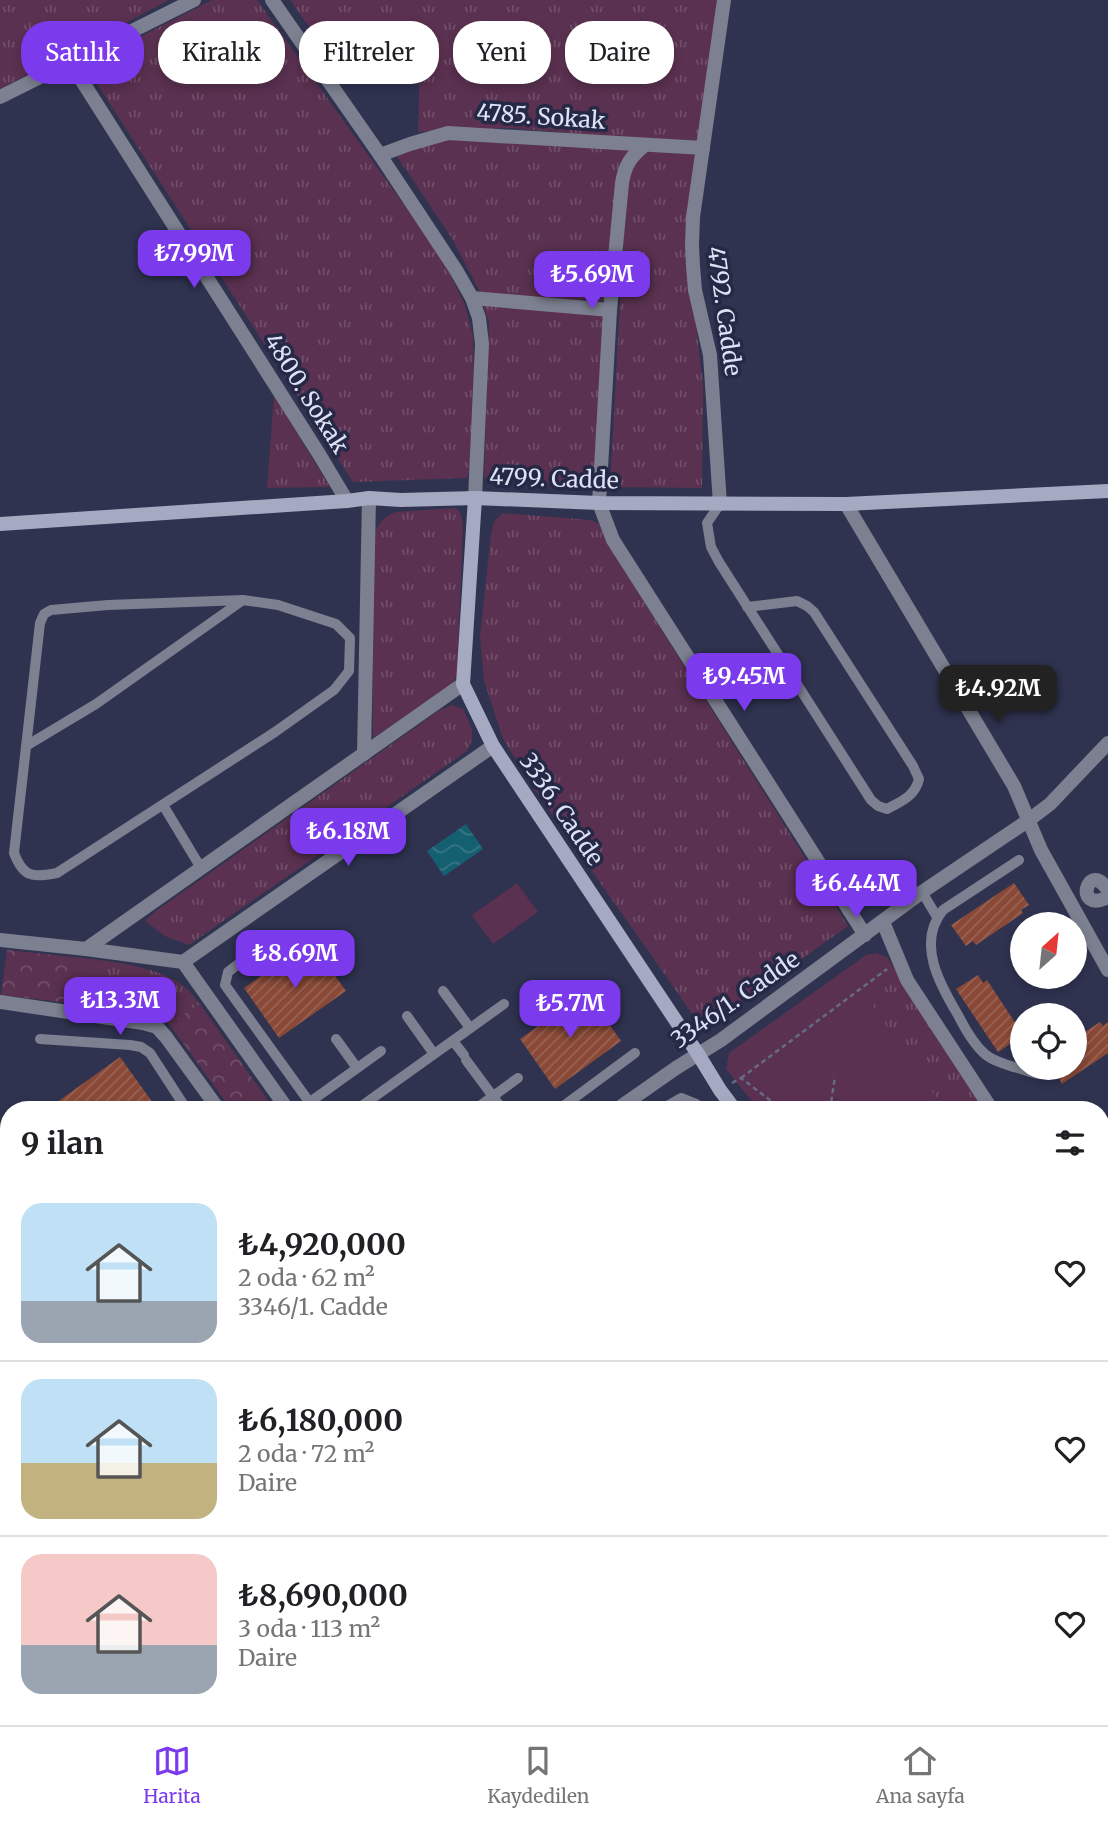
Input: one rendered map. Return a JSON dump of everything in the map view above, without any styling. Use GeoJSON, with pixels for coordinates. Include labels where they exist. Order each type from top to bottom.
{"type":"FeatureCollection","features":[{"type":"Feature","properties":{"kind":"street"},"geometry":{"type":"LineString","coordinates":[[144,25],[194,0]]}},
{"type":"Feature","properties":{"kind":"street"},"geometry":{"type":"LineString","coordinates":[[272,0],[380,155],[472,298],[479,317],[482,344],[475,498]]}},
{"type":"Feature","properties":{"kind":"street","name":"4792. Cadde"},"geometry":{"type":"LineString","coordinates":[[720,504],[710,355],[695,290],[692,245],[693,217],[724,0]]}},
{"type":"Feature","properties":{"kind":"street"},"geometry":{"type":"LineString","coordinates":[[0,97],[26,84]]}},
{"type":"Feature","properties":{"kind":"street","name":"4800. Sokak"},"geometry":{"type":"LineString","coordinates":[[83,84],[347,501]]}},
{"type":"Feature","properties":{"kind":"street","name":"4785. Sokak"},"geometry":{"type":"LineString","coordinates":[[380,155],[448,133],[703,148]]}},
{"type":"Feature","properties":{"kind":"street"},"geometry":{"type":"LineString","coordinates":[[645,145],[628,160],[624,170],[610,310],[599,503],[613,540],[865,935]]}},
{"type":"Feature","properties":{"kind":"street"},"geometry":{"type":"LineString","coordinates":[[472,298],[610,310]]}},
{"type":"Feature","properties":{"kind":"street","name":"4799. Cadde"},"geometry":{"type":"LineString","coordinates":[[0,524],[369,498],[475,498],[599,503],[846,504],[1108,491]]}},
{"type":"Feature","properties":{"kind":"street"},"geometry":{"type":"LineString","coordinates":[[364,754],[369,498]]}},
{"type":"Feature","properties":{"kind":"street","name":"3336. Cadde"},"geometry":{"type":"LineString","coordinates":[[475,498],[463,684],[493,746],[728,1101]]}},
{"type":"Feature","properties":{"kind":"street"},"geometry":{"type":"LineString","coordinates":[[846,504],[1014,786],[1041,850],[1108,970]]}},
{"type":"Feature","properties":{"kind":"street"},"geometry":{"type":"LineString","coordinates":[[86,948],[463,684]]}},
{"type":"Feature","properties":{"kind":"street","name":"3346/1. Cadde"},"geometry":{"type":"LineString","coordinates":[[629,1101],[721,1040],[922,892],[1029,820],[1050,804],[1108,743]]}},
{"type":"Feature","properties":{"kind":"street"},"geometry":{"type":"LineString","coordinates":[[0,940],[86,948],[183,962],[493,746]]}},
{"type":"Feature","properties":{"kind":"street"},"geometry":{"type":"LineString","coordinates":[[1108,890],[1097,880],[1088,884],[1086,891],[1094,901],[1108,897]]}},
{"type":"Feature","properties":{"kind":"street"},"geometry":{"type":"LineString","coordinates":[[883,922],[907,980],[986,1101]]}},
{"type":"Feature","properties":{"kind":"street"},"geometry":{"type":"LineString","coordinates":[[183,962],[282,1101]]}},
{"type":"Feature","properties":{"kind":"street"},"geometry":{"type":"LineString","coordinates":[[0,1002],[157,1027],[212,1101]]}},
{"type":"Feature","properties":{"kind":"lane"},"geometry":{"type":"LineString","coordinates":[[720,504],[707,523],[711,547],[747,607],[871,800],[887,809],[909,798],[919,779],[913,766],[814,612],[797,601],[747,607]]}},
{"type":"Feature","properties":{"kind":"lane"},"geometry":{"type":"LineString","coordinates":[[26,746],[96,704],[243,600]]}},
{"type":"Feature","properties":{"kind":"lane"},"geometry":{"type":"LineString","coordinates":[[243,600],[278,605],[336,624],[350,638],[349,671],[334,690],[285,725],[57,873],[39,877],[26,873],[19,866],[14,853],[40,623],[44,614],[51,610],[108,605],[243,600]]}},
{"type":"Feature","properties":{"kind":"lane"},"geometry":{"type":"LineString","coordinates":[[163,805],[201,868]]}},
{"type":"Feature","properties":{"kind":"lane"},"geometry":{"type":"LineString","coordinates":[[1010,1065],[987,1055],[968,1033],[940,985],[932,947],[932,933],[937,917],[943,910],[1019,860]]}},
{"type":"Feature","properties":{"kind":"lane"},"geometry":{"type":"LineString","coordinates":[[922,892],[937,917]]}},
{"type":"Feature","properties":{"kind":"lane"},"geometry":{"type":"LineString","coordinates":[[259,948],[228,972],[225,985],[309,1101]]}},
{"type":"Feature","properties":{"kind":"lane"},"geometry":{"type":"LineString","coordinates":[[443,991],[470,1028]]}},
{"type":"Feature","properties":{"kind":"lane"},"geometry":{"type":"LineString","coordinates":[[369,1101],[504,1004]]}},
{"type":"Feature","properties":{"kind":"lane"},"geometry":{"type":"LineString","coordinates":[[407,1016],[434,1054]]}},
{"type":"Feature","properties":{"kind":"lane"},"geometry":{"type":"LineString","coordinates":[[40,1039],[130,1045],[146,1049],[181,1101]]}},
{"type":"Feature","properties":{"kind":"lane"},"geometry":{"type":"LineString","coordinates":[[337,1039],[357,1068]]}},
{"type":"Feature","properties":{"kind":"lane"},"geometry":{"type":"LineString","coordinates":[[453,1041],[497,1101]]}},
{"type":"Feature","properties":{"kind":"lane"},"geometry":{"type":"LineString","coordinates":[[319,1101],[381,1051]]}},
{"type":"Feature","properties":{"kind":"lane"},"geometry":{"type":"LineString","coordinates":[[570,1101],[635,1053]]}},
{"type":"Feature","properties":{"kind":"lane"},"geometry":{"type":"LineString","coordinates":[[486,1101],[518,1077]]}},
{"type":"Feature","properties":{"kind":"path"},"geometry":{"type":"LineString","coordinates":[[720,1090],[898,961]]}},
{"type":"Feature","properties":{"kind":"path"},"geometry":{"type":"LineString","coordinates":[[831,1101],[835,1076]]}},
{"type":"Feature","properties":{"kind":"path"},"geometry":{"type":"LineString","coordinates":[[741,1077],[772,1101]]}},
{"type":"Feature","properties":{"kind":"green space"},"geometry":{"type":"Polygon","coordinates":[[[0,0],[169,0],[129,21],[21,21],[21,78],[0,89],[0,0]]]}},
{"type":"Feature","properties":{"kind":"green space"},"geometry":{"type":"Polygon","coordinates":[[[212,0],[257,0],[272,21],[171,21],[212,0]]]}},
{"type":"Feature","properties":{"kind":"green space"},"geometry":{"type":"Polygon","coordinates":[[[290,0],[717,0],[699,144],[510,128],[418,132],[419,84],[439,84],[439,21],[305,21],[290,0]]]}},
{"type":"Feature","properties":{"kind":"green space"},"geometry":{"type":"Polygon","coordinates":[[[158,28],[158,84],[285,84],[285,39],[299,59],[299,84],[317,84],[442,258],[465,305],[473,337],[475,448],[467,478],[353,482],[97,84],[144,84],[144,35],[158,28]]]}},
{"type":"Feature","properties":{"kind":"green space"},"geometry":{"type":"Polygon","coordinates":[[[464,138],[631,148],[619,170],[604,300],[597,306],[482,296],[453,240],[396,155],[445,140],[464,138]]]}},
{"type":"Feature","properties":{"kind":"green space"},"geometry":{"type":"Polygon","coordinates":[[[648,151],[699,155],[696,325],[703,385],[702,488],[610,487],[627,175],[634,160],[648,151]]]}},
{"type":"Feature","properties":{"kind":"green space"},"geometry":{"type":"Polygon","coordinates":[[[482,302],[604,315],[594,487],[484,478],[489,323],[482,302]]]}},
{"type":"Feature","properties":{"kind":"green space"},"geometry":{"type":"Polygon","coordinates":[[[274,396],[330,487],[267,488],[274,396]]]}},
{"type":"Feature","properties":{"kind":"green space"},"geometry":{"type":"Polygon","coordinates":[[[456,508],[461,514],[463,525],[457,675],[453,683],[373,738],[372,536],[385,518],[396,512],[456,508]]]}},
{"type":"Feature","properties":{"kind":"green space"},"geometry":{"type":"Polygon","coordinates":[[[502,513],[591,520],[599,524],[608,545],[848,926],[703,1029],[535,790],[503,739],[484,681],[480,637],[491,534],[494,522],[502,513]]]}},
{"type":"Feature","properties":{"kind":"green space"},"geometry":{"type":"Polygon","coordinates":[[[452,705],[463,709],[470,725],[472,740],[467,751],[189,945],[165,936],[145,921],[440,710],[452,705]]]}},
{"type":"Feature","properties":{"kind":"green space"},"geometry":{"type":"Polygon","coordinates":[[[517,883],[538,912],[493,944],[472,915],[517,883]]]}},
{"type":"Feature","properties":{"kind":"green space"},"geometry":{"type":"Polygon","coordinates":[[[7,950],[83,958],[78,1004],[1,995],[7,950]]]}},
{"type":"Feature","properties":{"kind":"green space"},"geometry":{"type":"Polygon","coordinates":[[[877,953],[887,957],[897,973],[867,998],[938,1101],[752,1101],[726,1069],[729,1053],[866,955],[877,953]]]}},
{"type":"Feature","properties":{"kind":"green space"},"geometry":{"type":"Polygon","coordinates":[[[83,958],[139,967],[167,976],[189,991],[200,1004],[169,1024],[156,1016],[78,1004],[83,958]]]}},
{"type":"Feature","properties":{"kind":"green space"},"geometry":{"type":"Polygon","coordinates":[[[897,973],[980,1101],[938,1101],[867,998],[897,973]]]}},
{"type":"Feature","properties":{"kind":"green space"},"geometry":{"type":"Polygon","coordinates":[[[200,1004],[268,1101],[225,1101],[169,1024],[200,1004]]]}},
{"type":"Feature","properties":{"kind":"water"},"geometry":{"type":"Polygon","coordinates":[[[466,824],[483,849],[444,876],[427,851],[466,824]]]}},
{"type":"Feature","properties":{"kind":"building"},"geometry":{"type":"Polygon","coordinates":[[[1014,883],[1029,905],[1021,910],[1022,912],[1010,912],[1010,922],[976,945],[973,941],[966,946],[951,925],[1014,883]]]}},
{"type":"Feature","properties":{"kind":"building"},"geometry":{"type":"Polygon","coordinates":[[[310,941],[346,991],[279,1038],[244,988],[310,941]]]}},
{"type":"Feature","properties":{"kind":"building"},"geometry":{"type":"Polygon","coordinates":[[[978,975],[983,983],[987,980],[1010,1015],[1010,1044],[998,1052],[956,989],[978,975]]]}},
{"type":"Feature","properties":{"kind":"building"},"geometry":{"type":"Polygon","coordinates":[[[586,992],[621,1041],[555,1089],[520,1039],[586,992]]]}},
{"type":"Feature","properties":{"kind":"building"},"geometry":{"type":"Polygon","coordinates":[[[1100,1022],[1103,1026],[1108,1022],[1108,1053],[1087,1067],[1087,1030],[1100,1022]]]}},
{"type":"Feature","properties":{"kind":"building"},"geometry":{"type":"Polygon","coordinates":[[[120,1057],[152,1101],[59,1101],[120,1057]]]}}]}
